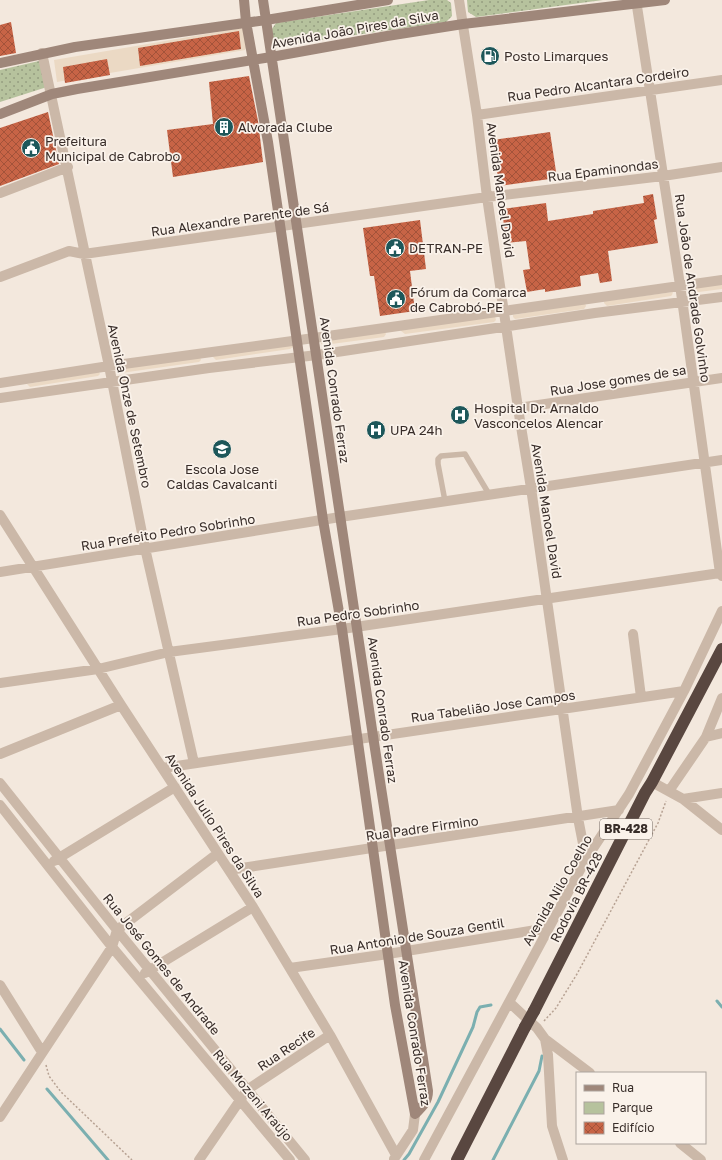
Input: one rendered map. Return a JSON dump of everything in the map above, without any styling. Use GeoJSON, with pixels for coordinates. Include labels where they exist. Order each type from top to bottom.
{"type":"FeatureCollection","features":[{"type":"Feature","properties":{"kind":"highway","name":"Rodovia BR-428"},"geometry":{"type":"LineString","coordinates":[[457,1160],[644,793],[652,782],[722,649]]}},
{"type":"Feature","properties":{"kind":"street","name":"Avenida Conrado Ferraz"},"geometry":{"type":"LineString","coordinates":[[244,0],[246,22],[268,142],[323,520],[342,628],[388,954],[415,1114]]}},
{"type":"Feature","properties":{"kind":"street","name":"Avenida Conrado Ferraz"},"geometry":{"type":"LineString","coordinates":[[263,0],[340,517],[358,626],[373,736],[428,1091],[428,1097],[425,1103],[415,1114]]}},
{"type":"Feature","properties":{"kind":"street","name":"Avenida João Pires da Silva"},"geometry":{"type":"LineString","coordinates":[[0,63],[75,47],[266,20],[388,0]]}},
{"type":"Feature","properties":{"kind":"street","name":"Avenida Manoel David"},"geometry":{"type":"LineString","coordinates":[[460,0],[477,115],[487,197],[531,488],[562,709],[578,818],[586,859]]}},
{"type":"Feature","properties":{"kind":"street","name":"Avenida João Pires da Silva"},"geometry":{"type":"LineString","coordinates":[[0,114],[52,94],[77,89],[463,24],[637,2],[665,0]]}},
{"type":"Feature","properties":{"kind":"street","name":"Rua João de Andrade Golvinho"},"geometry":{"type":"LineString","coordinates":[[637,2],[680,285],[721,575]]}},
{"type":"Feature","properties":{"kind":"street","name":"Avenida Onze de Setembro"},"geometry":{"type":"LineString","coordinates":[[42,53],[68,167],[84,254],[109,366],[145,548],[194,763]]}},
{"type":"Feature","properties":{"kind":"street","name":"Rua Pedro Alcantara Cordeiro"},"geometry":{"type":"LineString","coordinates":[[477,115],[722,80]]}},
{"type":"Feature","properties":{"kind":"street"},"geometry":{"type":"LineString","coordinates":[[268,142],[283,138]]}},
{"type":"Feature","properties":{"kind":"street"},"geometry":{"type":"LineString","coordinates":[[0,193],[68,167]]}},
{"type":"Feature","properties":{"kind":"street","name":"Rua Epaminondas"},"geometry":{"type":"LineString","coordinates":[[487,197],[722,168]]}},
{"type":"Feature","properties":{"kind":"street","name":"Rua Alexandre Parente de Sá"},"geometry":{"type":"LineString","coordinates":[[0,277],[69,251],[84,254],[487,197]]}},
{"type":"Feature","properties":{"kind":"street"},"geometry":{"type":"LineString","coordinates":[[289,284],[305,280]]}},
{"type":"Feature","properties":{"kind":"street"},"geometry":{"type":"LineString","coordinates":[[0,383],[109,366],[297,341],[722,280]]}},
{"type":"Feature","properties":{"kind":"street"},"geometry":{"type":"LineString","coordinates":[[0,398],[208,368],[317,355],[595,313],[722,296]]}},
{"type":"Feature","properties":{"kind":"street"},"geometry":{"type":"LineString","coordinates":[[593,298],[595,313]]}},
{"type":"Feature","properties":{"kind":"street"},"geometry":{"type":"LineString","coordinates":[[392,327],[395,343]]}},
{"type":"Feature","properties":{"kind":"street"},"geometry":{"type":"LineString","coordinates":[[206,353],[208,368]]}},
{"type":"Feature","properties":{"kind":"street","name":"Rua Jose gomes de sa"},"geometry":{"type":"LineString","coordinates":[[518,408],[722,378]]}},
{"type":"Feature","properties":{"kind":"street"},"geometry":{"type":"LineString","coordinates":[[17,380],[21,395]]}},
{"type":"Feature","properties":{"kind":"street"},"geometry":{"type":"LineString","coordinates":[[312,437],[328,434]]}},
{"type":"Feature","properties":{"kind":"street","name":"Rua Prefeito Pedro Sobrinho"},"geometry":{"type":"LineString","coordinates":[[0,572],[340,517],[722,460]]}},
{"type":"Feature","properties":{"kind":"street","name":"Avenida Julio Pires da Silva"},"geometry":{"type":"LineString","coordinates":[[0,515],[120,705],[163,768],[217,854],[253,907],[330,1035],[395,1158]]}},
{"type":"Feature","properties":{"kind":"street"},"geometry":{"type":"LineString","coordinates":[[333,575],[349,571]]}},
{"type":"Feature","properties":{"kind":"street","name":"Rua Pedro Sobrinho"},"geometry":{"type":"LineString","coordinates":[[0,683],[98,669],[169,652],[547,598],[721,575]]}},
{"type":"Feature","properties":{"kind":"street","name":"Avenida Nilo Coelho"},"geometry":{"type":"LineString","coordinates":[[424,1160],[510,1003],[548,928],[586,859],[629,794],[684,691],[722,611]]}},
{"type":"Feature","properties":{"kind":"street"},"geometry":{"type":"LineString","coordinates":[[633,634],[641,697]]}},
{"type":"Feature","properties":{"kind":"street"},"geometry":{"type":"LineString","coordinates":[[349,679],[364,675]]}},
{"type":"Feature","properties":{"kind":"street","name":"Rua Tabelião Jose Campos"},"geometry":{"type":"LineString","coordinates":[[163,768],[684,691]]}},
{"type":"Feature","properties":{"kind":"street"},"geometry":{"type":"LineString","coordinates":[[669,791],[706,737],[722,698]]}},
{"type":"Feature","properties":{"kind":"street"},"geometry":{"type":"LineString","coordinates":[[0,754],[120,705]]}},
{"type":"Feature","properties":{"kind":"street"},"geometry":{"type":"LineString","coordinates":[[706,737],[722,733]]}},
{"type":"Feature","properties":{"kind":"street"},"geometry":{"type":"LineString","coordinates":[[652,782],[682,799],[722,830]]}},
{"type":"Feature","properties":{"kind":"street","name":"Rua José Gomes de Andrade"},"geometry":{"type":"LineString","coordinates":[[0,783],[304,1160]]}},
{"type":"Feature","properties":{"kind":"street"},"geometry":{"type":"LineString","coordinates":[[48,866],[59,857],[175,787]]}},
{"type":"Feature","properties":{"kind":"street"},"geometry":{"type":"LineString","coordinates":[[365,791],[382,789]]}},
{"type":"Feature","properties":{"kind":"street"},"geometry":{"type":"LineString","coordinates":[[682,799],[722,792]]}},
{"type":"Feature","properties":{"kind":"street"},"geometry":{"type":"LineString","coordinates":[[2,811],[18,804]]}},
{"type":"Feature","properties":{"kind":"street","name":"Rua Padre Firmino"},"geometry":{"type":"LineString","coordinates":[[229,870],[578,818],[619,810]]}},
{"type":"Feature","properties":{"kind":"street","name":"Rua Mozeni Araújo"},"geometry":{"type":"LineString","coordinates":[[2,811],[112,947],[290,1160]]}},
{"type":"Feature","properties":{"kind":"street"},"geometry":{"type":"LineString","coordinates":[[0,1117],[112,947],[117,930],[217,854]]}},
{"type":"Feature","properties":{"kind":"street"},"geometry":{"type":"LineString","coordinates":[[139,978],[150,969],[253,907]]}},
{"type":"Feature","properties":{"kind":"street","name":"Rua Antonio de Souza Gentil"},"geometry":{"type":"LineString","coordinates":[[290,968],[548,928]]}},
{"type":"Feature","properties":{"kind":"street"},"geometry":{"type":"LineString","coordinates":[[0,985],[42,1052]]}},
{"type":"Feature","properties":{"kind":"street"},"geometry":{"type":"LineString","coordinates":[[510,1003],[538,1028],[544,1039],[548,1055],[552,1126],[563,1160]]}},
{"type":"Feature","properties":{"kind":"street"},"geometry":{"type":"LineString","coordinates":[[400,1028],[418,1024]]}},
{"type":"Feature","properties":{"kind":"street","name":"Rua Recife"},"geometry":{"type":"LineString","coordinates":[[199,1160],[248,1090],[330,1035]]}},
{"type":"Feature","properties":{"kind":"street"},"geometry":{"type":"LineString","coordinates":[[544,1039],[589,1072]]}},
{"type":"Feature","properties":{"kind":"street"},"geometry":{"type":"LineString","coordinates":[[395,1158],[413,1130],[415,1114]]}},
{"type":"Feature","properties":{"kind":"street"},"geometry":{"type":"LineString","coordinates":[[276,1142],[284,1134]]}},
{"type":"Feature","properties":{"kind":"street"},"geometry":{"type":"LineString","coordinates":[[681,1144],[701,1160]]}},
{"type":"Feature","properties":{"kind":"lane"},"geometry":{"type":"LineString","coordinates":[[445,501],[438,464],[438,459],[441,456],[465,454],[489,494]]}},
{"type":"Feature","properties":{"kind":"path"},"geometry":{"type":"LineString","coordinates":[[538,1028],[556,1008],[577,974],[658,823],[669,791]]}},
{"type":"Feature","properties":{"kind":"path"},"geometry":{"type":"LineString","coordinates":[[42,1052],[49,1076],[61,1092],[132,1160]]}},
{"type":"Feature","properties":{"kind":"green space"},"geometry":{"type":"Polygon","coordinates":[[[429,0],[447,0],[451,3],[452,16],[446,22],[279,46],[273,42],[272,29],[276,23],[429,0]]]}},
{"type":"Feature","properties":{"kind":"green space"},"geometry":{"type":"Polygon","coordinates":[[[467,0],[603,0],[476,17],[468,12],[467,0]]]}},
{"type":"Feature","properties":{"kind":"green space"},"geometry":{"type":"Polygon","coordinates":[[[39,61],[47,87],[0,102],[0,70],[39,61]]]}},
{"type":"Feature","properties":{"kind":"shaded area"},"geometry":{"type":"Polygon","coordinates":[[[241,28],[247,32],[249,43],[245,50],[57,82],[54,60],[241,28]]]}},
{"type":"Feature","properties":{"kind":"shaded area"},"geometry":{"type":"Polygon","coordinates":[[[722,283],[722,289],[691,293],[688,291],[688,289],[722,283]]]}},
{"type":"Feature","properties":{"kind":"shaded area"},"geometry":{"type":"Polygon","coordinates":[[[673,292],[671,296],[607,306],[604,303],[604,301],[673,292]]]}},
{"type":"Feature","properties":{"kind":"shaded area"},"geometry":{"type":"Polygon","coordinates":[[[585,303],[586,306],[584,309],[515,319],[513,317],[513,315],[585,303]]]}},
{"type":"Feature","properties":{"kind":"shaded area"},"geometry":{"type":"Polygon","coordinates":[[[495,316],[496,320],[494,322],[405,334],[401,331],[401,329],[495,316]]]}},
{"type":"Feature","properties":{"kind":"shaded area"},"geometry":{"type":"Polygon","coordinates":[[[385,332],[386,334],[384,337],[324,345],[321,344],[321,342],[385,332]]]}},
{"type":"Feature","properties":{"kind":"shaded area"},"geometry":{"type":"Polygon","coordinates":[[[292,344],[293,347],[290,349],[216,360],[213,357],[213,355],[292,344]]]}},
{"type":"Feature","properties":{"kind":"shaded area"},"geometry":{"type":"Polygon","coordinates":[[[200,357],[201,360],[199,362],[121,373],[118,371],[118,369],[200,357]]]}},
{"type":"Feature","properties":{"kind":"shaded area"},"geometry":{"type":"Polygon","coordinates":[[[99,372],[100,374],[98,376],[30,387],[27,384],[99,372]]]}},
{"type":"Feature","properties":{"kind":"building"},"geometry":{"type":"Polygon","coordinates":[[[11,22],[16,53],[0,56],[0,25],[11,22]]]}},
{"type":"Feature","properties":{"kind":"building"},"geometry":{"type":"Polygon","coordinates":[[[239,31],[241,49],[140,66],[138,48],[239,31]]]}},
{"type":"Feature","properties":{"kind":"building"},"geometry":{"type":"Polygon","coordinates":[[[107,59],[110,75],[65,83],[63,67],[107,59]]]}},
{"type":"Feature","properties":{"kind":"building","name":"Alvorada Clube"},"geometry":{"type":"Polygon","coordinates":[[[249,76],[258,121],[263,162],[173,177],[167,130],[213,124],[209,82],[249,76]]]}},
{"type":"Feature","properties":{"kind":"building","name":"Prefeitura Municipal de Cabrobo"},"geometry":{"type":"Polygon","coordinates":[[[48,112],[59,164],[0,186],[0,128],[48,112]]]}},
{"type":"Feature","properties":{"kind":"building"},"geometry":{"type":"Polygon","coordinates":[[[550,132],[557,178],[499,186],[493,140],[550,132]]]}},
{"type":"Feature","properties":{"kind":"building"},"geometry":{"type":"Polygon","coordinates":[[[653,194],[657,219],[654,220],[658,243],[608,251],[612,281],[600,283],[598,273],[580,276],[581,286],[545,292],[545,289],[527,292],[523,270],[530,269],[526,241],[506,243],[502,209],[546,203],[548,221],[593,214],[593,211],[644,203],[643,196],[653,194]]]}},
{"type":"Feature","properties":{"kind":"building","name":"DETRAN-PE"},"geometry":{"type":"Polygon","coordinates":[[[420,220],[426,269],[410,271],[415,311],[380,316],[374,276],[370,276],[363,228],[420,220]]]}},
{"type":"Feature","properties":{"kind":"waterway"},"geometry":{"type":"LineString","coordinates":[[717,1001],[722,1007]]}},
{"type":"Feature","properties":{"kind":"waterway"},"geometry":{"type":"LineString","coordinates":[[404,1160],[409,1154],[438,1102],[473,1027],[477,1012],[480,1007],[491,1005]]}},
{"type":"Feature","properties":{"kind":"waterway"},"geometry":{"type":"LineString","coordinates":[[0,1029],[24,1060]]}},
{"type":"Feature","properties":{"kind":"waterway"},"geometry":{"type":"LineString","coordinates":[[493,1160],[539,1071],[542,1056]]}},
{"type":"Feature","properties":{"kind":"waterway"},"geometry":{"type":"LineString","coordinates":[[47,1089],[108,1160]]}},
{"type":"Feature","properties":{"kind":"place","name":"Posto Limarques"},"geometry":{"type":"Point","coordinates":[490,56]}},
{"type":"Feature","properties":{"kind":"place","name":"Alvorada Clube"},"geometry":{"type":"Point","coordinates":[224,127]}},
{"type":"Feature","properties":{"kind":"place","name":"Prefeitura Municipal de Cabrobo"},"geometry":{"type":"Point","coordinates":[31,148]}},
{"type":"Feature","properties":{"kind":"place","name":"DETRAN-PE"},"geometry":{"type":"Point","coordinates":[395,248]}},
{"type":"Feature","properties":{"kind":"place","name":"Fórum da Comarca de Cabrobó-PE"},"geometry":{"type":"Point","coordinates":[396,299]}},
{"type":"Feature","properties":{"kind":"place","name":"Hospital Dr. Arnaldo Vasconcelos Alencar"},"geometry":{"type":"Point","coordinates":[460,415]}},
{"type":"Feature","properties":{"kind":"place","name":"UPA 24h"},"geometry":{"type":"Point","coordinates":[376,430]}},
{"type":"Feature","properties":{"kind":"place","name":"Escola Jose Caldas Cavalcanti"},"geometry":{"type":"Point","coordinates":[222,449]}}]}
